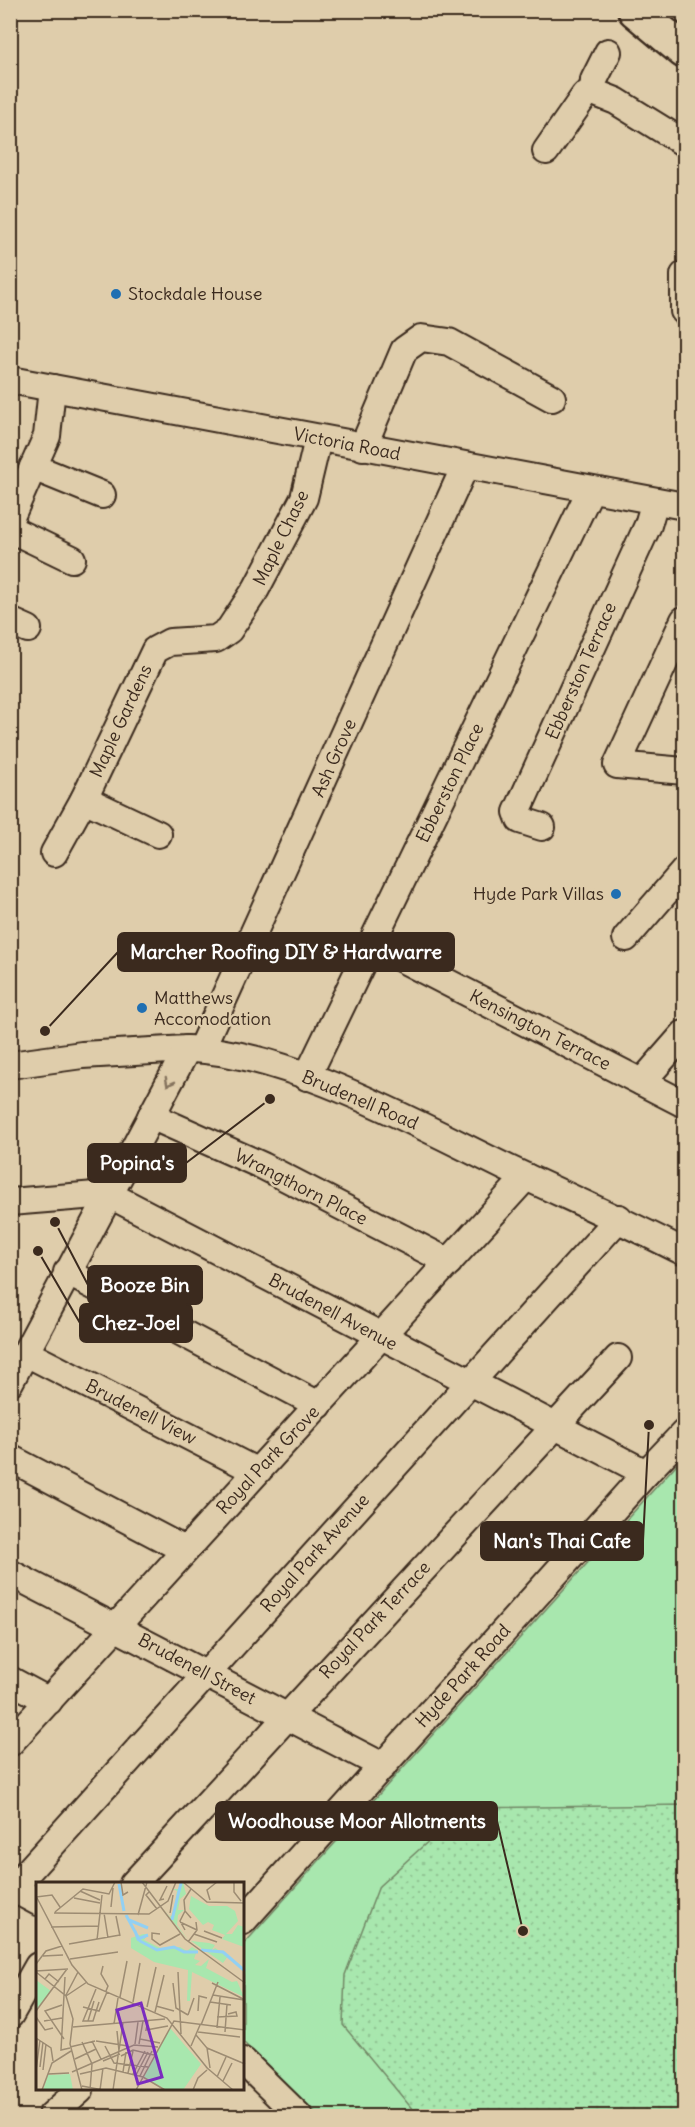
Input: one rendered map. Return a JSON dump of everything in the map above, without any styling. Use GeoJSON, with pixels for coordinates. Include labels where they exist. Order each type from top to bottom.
{"type":"FeatureCollection","features":[{"type":"Feature","properties":{"kind":"highway"},"geometry":{"type":"LineString","coordinates":[[635,10],[684,51]]}},
{"type":"Feature","properties":{"kind":"street"},"geometry":{"type":"LineString","coordinates":[[593,92],[594,80],[608,52]]}},
{"type":"Feature","properties":{"kind":"street"},"geometry":{"type":"LineString","coordinates":[[546,151],[585,95],[593,92],[616,101],[684,143]]}},
{"type":"Feature","properties":{"kind":"street"},"geometry":{"type":"LineString","coordinates":[[684,275],[684,312]]}},
{"type":"Feature","properties":{"kind":"street"},"geometry":{"type":"LineString","coordinates":[[363,447],[405,350],[421,338],[449,342],[552,398]]}},
{"type":"Feature","properties":{"kind":"street","name":"Victoria Road"},"geometry":{"type":"LineString","coordinates":[[10,380],[684,506]]}},
{"type":"Feature","properties":{"kind":"street"},"geometry":{"type":"LineString","coordinates":[[10,519],[24,474],[47,436],[52,388]]}},
{"type":"Feature","properties":{"kind":"street","name":"Maple Chase"},"geometry":{"type":"LineString","coordinates":[[229,630],[256,589],[304,498],[318,439]]}},
{"type":"Feature","properties":{"kind":"street","name":"Ash Grove"},"geometry":{"type":"LineString","coordinates":[[10,1382],[151,1116],[194,1049],[465,466]]}},
{"type":"Feature","properties":{"kind":"street"},"geometry":{"type":"LineString","coordinates":[[24,474],[102,495]]}},
{"type":"Feature","properties":{"kind":"street","name":"Ebberston Place"},"geometry":{"type":"LineString","coordinates":[[307,1077],[591,489]]}},
{"type":"Feature","properties":{"kind":"street","name":"Ebberston Terrace"},"geometry":{"type":"LineString","coordinates":[[542,827],[520,820],[517,812],[648,525],[655,501]]}},
{"type":"Feature","properties":{"kind":"street"},"geometry":{"type":"LineString","coordinates":[[10,529],[72,559]]}},
{"type":"Feature","properties":{"kind":"street"},"geometry":{"type":"LineString","coordinates":[[684,620],[617,765],[684,771]]}},
{"type":"Feature","properties":{"kind":"street","name":"Maple Gardens"},"geometry":{"type":"LineString","coordinates":[[54,853],[84,799],[155,650],[170,642],[216,639],[229,630]]}},
{"type":"Feature","properties":{"kind":"street","name":"Maple Gardens"},"geometry":{"type":"LineString","coordinates":[[84,799],[158,834]]}},
{"type":"Feature","properties":{"kind":"street"},"geometry":{"type":"LineString","coordinates":[[627,938],[684,871]]}},
{"type":"Feature","properties":{"kind":"street","name":"Kensington Terrace"},"geometry":{"type":"LineString","coordinates":[[396,956],[684,1104]]}},
{"type":"Feature","properties":{"kind":"street"},"geometry":{"type":"LineString","coordinates":[[642,1082],[684,1034]]}},
{"type":"Feature","properties":{"kind":"street"},"geometry":{"type":"LineString","coordinates":[[10,1047],[39,1061]]}},
{"type":"Feature","properties":{"kind":"street","name":"Brudenell Road"},"geometry":{"type":"LineString","coordinates":[[10,1065],[133,1051],[194,1049],[244,1058],[307,1077],[389,1111],[526,1177],[619,1218],[684,1252]]}},
{"type":"Feature","properties":{"kind":"street","name":"Wrangthorn Place"},"geometry":{"type":"LineString","coordinates":[[151,1116],[263,1166],[449,1262]]}},
{"type":"Feature","properties":{"kind":"street","name":"Royal Park Grove"},"geometry":{"type":"LineString","coordinates":[[10,1743],[526,1177]]}},
{"type":"Feature","properties":{"kind":"street"},"geometry":{"type":"LineString","coordinates":[[10,1202],[108,1194]]}},
{"type":"Feature","properties":{"kind":"street","name":"Brudenell Avenue"},"geometry":{"type":"LineString","coordinates":[[108,1194],[381,1338],[646,1473]]}},
{"type":"Feature","properties":{"kind":"street","name":"Royal Park Avenue"},"geometry":{"type":"LineString","coordinates":[[12,1888],[619,1218]]}},
{"type":"Feature","properties":{"kind":"street"},"geometry":{"type":"LineString","coordinates":[[67,1272],[319,1405]]}},
{"type":"Feature","properties":{"kind":"street","name":"Brudenell View"},"geometry":{"type":"LineString","coordinates":[[26,1353],[256,1472]]}},
{"type":"Feature","properties":{"kind":"street","name":"Royal Park Terrace"},"geometry":{"type":"LineString","coordinates":[[135,1882],[618,1358]]}},
{"type":"Feature","properties":{"kind":"street","name":"Hyde Park Road"},"geometry":{"type":"LineString","coordinates":[[244,1920],[684,1433]]}},
{"type":"Feature","properties":{"kind":"street"},"geometry":{"type":"LineString","coordinates":[[10,1458],[185,1550]]}},
{"type":"Feature","properties":{"kind":"street","name":"Brudenell Street"},"geometry":{"type":"LineString","coordinates":[[10,1573],[383,1766]]}},
{"type":"Feature","properties":{"kind":"street"},"geometry":{"type":"LineString","coordinates":[[10,1680],[49,1701]]}},
{"type":"Feature","properties":{"kind":"street"},"geometry":{"type":"LineString","coordinates":[[12,1888],[36,1901]]}},
{"type":"Feature","properties":{"kind":"street"},"geometry":{"type":"LineString","coordinates":[[10,2015],[36,1970]]}},
{"type":"Feature","properties":{"kind":"street"},"geometry":{"type":"LineString","coordinates":[[244,2062],[299,2116]]}},
{"type":"Feature","properties":{"kind":"street"},"geometry":{"type":"LineString","coordinates":[[51,2116],[79,2091]]}},
{"type":"Feature","properties":{"kind":"green space"},"geometry":{"type":"Polygon","coordinates":[[[684,1456],[684,2116],[319,2116],[244,2043],[244,1944],[684,1456]]]}},
{"type":"Feature","properties":{"kind":"green space"},"geometry":{"type":"Polygon","coordinates":[[[684,1805],[684,2116],[418,2116],[343,2025],[345,1975],[379,1886],[465,1808],[684,1805]]]}},
{"type":"Feature","properties":{"kind":"place","name":"Stockdale House"},"geometry":{"type":"Point","coordinates":[116,294]}},
{"type":"Feature","properties":{"kind":"place","name":"Hyde Park Villas"},"geometry":{"type":"Point","coordinates":[616,894]}},
{"type":"Feature","properties":{"kind":"place","name":"Matthews Accomodation"},"geometry":{"type":"Point","coordinates":[142,1008]}},
{"type":"Feature","properties":{"kind":"place","name":"Marcher Roofing DIY & Hardwarre"},"geometry":{"type":"Point","coordinates":[45,1031]}},
{"type":"Feature","properties":{"kind":"place","name":"Popina's"},"geometry":{"type":"Point","coordinates":[270,1099]}},
{"type":"Feature","properties":{"kind":"place","name":"Booze Bin"},"geometry":{"type":"Point","coordinates":[55,1222]}},
{"type":"Feature","properties":{"kind":"place","name":"Chez-Joel"},"geometry":{"type":"Point","coordinates":[38,1251]}},
{"type":"Feature","properties":{"kind":"place","name":"Nan's Thai Cafe"},"geometry":{"type":"Point","coordinates":[649,1425]}},
{"type":"Feature","properties":{"kind":"place","name":"Woodhouse Moor Allotments"},"geometry":{"type":"Point","coordinates":[523,1931]}}]}
